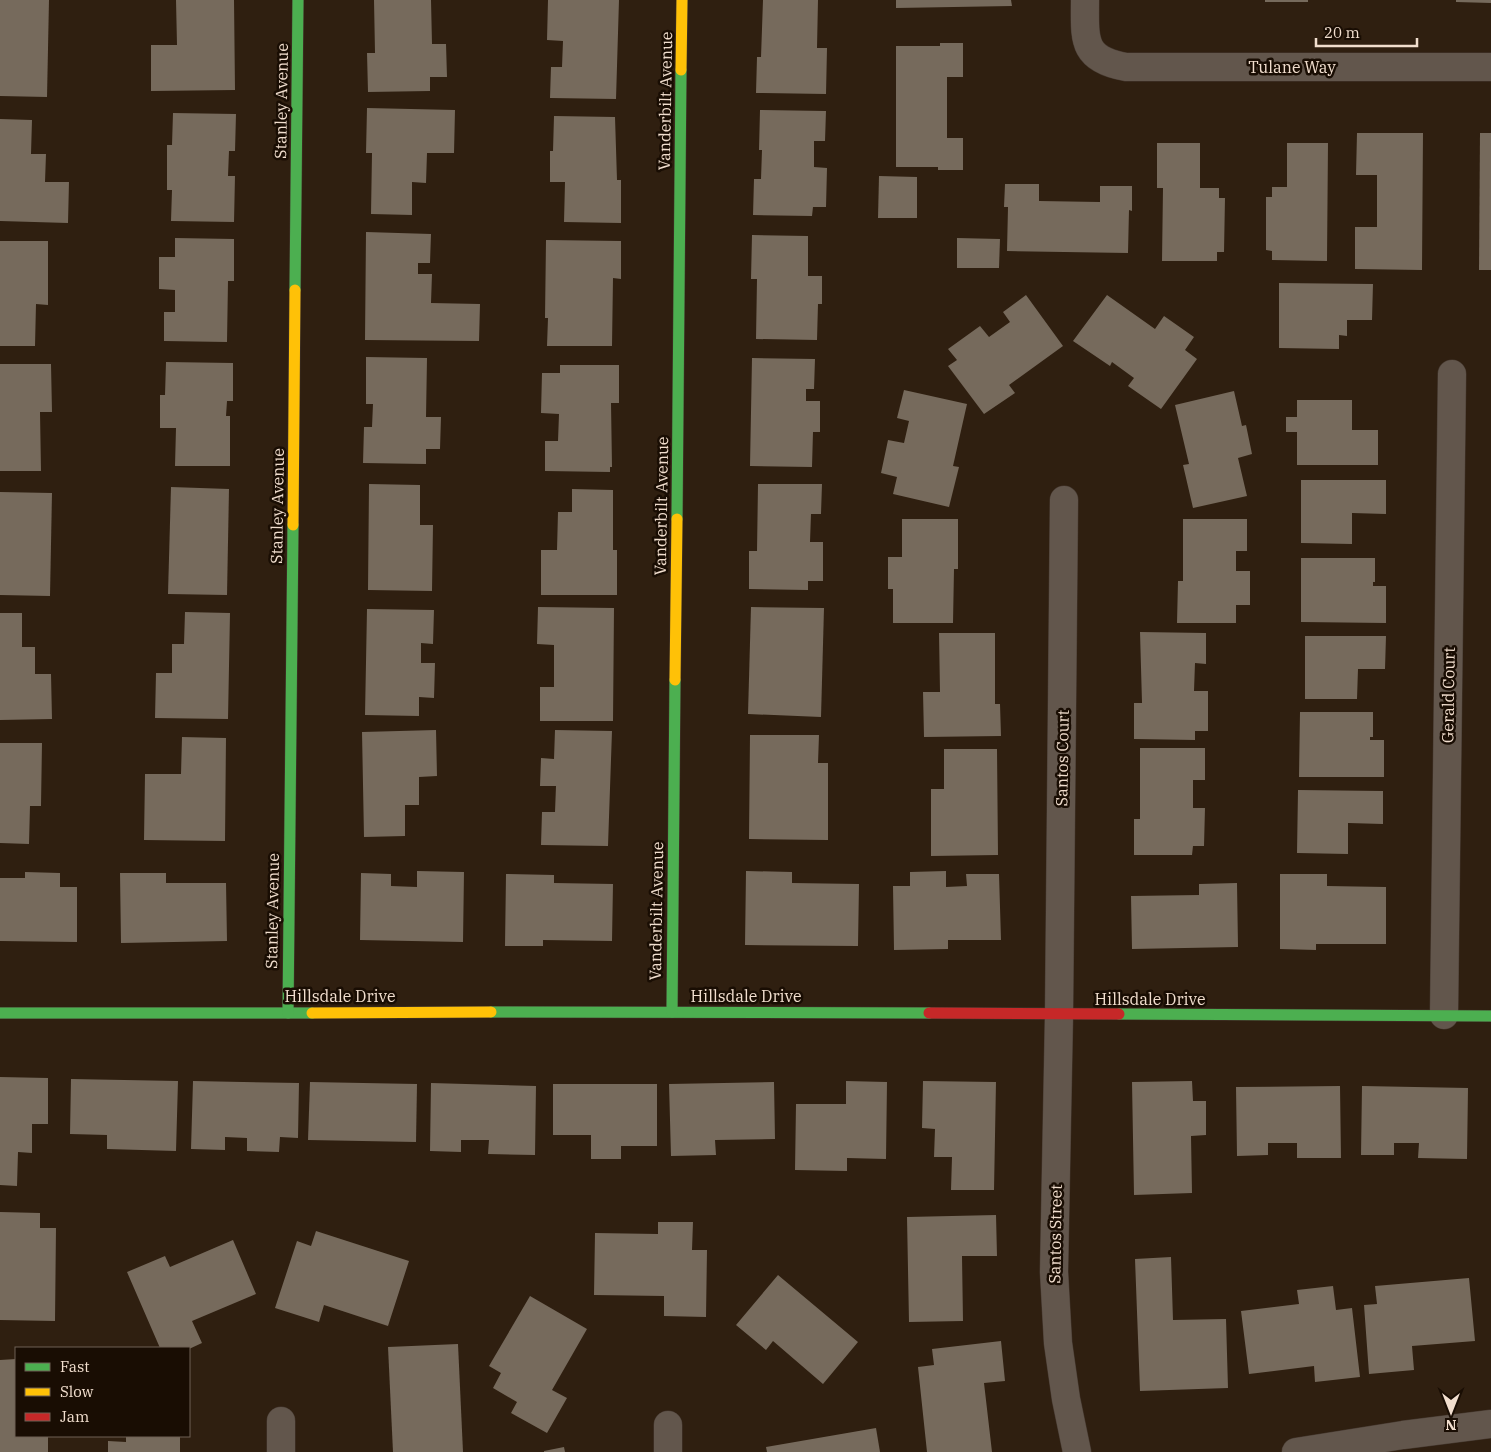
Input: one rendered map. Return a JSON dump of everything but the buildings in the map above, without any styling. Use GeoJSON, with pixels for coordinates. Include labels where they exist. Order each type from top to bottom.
{"type":"FeatureCollection","features":[{"type":"Feature","properties":{"kind":"street","name":"Stanley Avenue"},"geometry":{"type":"LineString","coordinates":[[288,1013],[298,0]]}},
{"type":"Feature","properties":{"kind":"street","name":"Vanderbilt Avenue"},"geometry":{"type":"LineString","coordinates":[[672,1012],[682,0]]}},
{"type":"Feature","properties":{"kind":"street","name":"Tulane Way"},"geometry":{"type":"LineString","coordinates":[[1085,0],[1087,43],[1095,56],[1109,64],[1126,67],[1491,67]]}},
{"type":"Feature","properties":{"kind":"street","name":"Gerald Court"},"geometry":{"type":"LineString","coordinates":[[1444,1015],[1452,374]]}},
{"type":"Feature","properties":{"kind":"street","name":"Santos Court"},"geometry":{"type":"LineString","coordinates":[[1059,1015],[1064,500]]}},
{"type":"Feature","properties":{"kind":"street","name":"Hillsdale Drive"},"geometry":{"type":"LineString","coordinates":[[0,1013],[672,1012],[1491,1016]]}},
{"type":"Feature","properties":{"kind":"street","name":"Santos Street"},"geometry":{"type":"LineString","coordinates":[[1059,1015],[1054,1272],[1055,1312],[1062,1371],[1077,1452]]}},
{"type":"Feature","properties":{"kind":"street"},"geometry":{"type":"LineString","coordinates":[[281,1421],[281,1452]]}},
{"type":"Feature","properties":{"kind":"street"},"geometry":{"type":"LineString","coordinates":[[1296,1452],[1402,1435],[1491,1424]]}},
{"type":"Feature","properties":{"kind":"street"},"geometry":{"type":"LineString","coordinates":[[668,1425],[668,1452]]}},
{"type":"Feature","properties":{"kind":"traffic: fast"},"geometry":{"type":"LineString","coordinates":[[295,290],[298,0]]}},
{"type":"Feature","properties":{"kind":"traffic: fast"},"geometry":{"type":"LineString","coordinates":[[677,519],[681,70]]}},
{"type":"Feature","properties":{"kind":"traffic: fast"},"geometry":{"type":"LineString","coordinates":[[288,1013],[293,525]]}},
{"type":"Feature","properties":{"kind":"traffic: fast"},"geometry":{"type":"LineString","coordinates":[[672,1012],[675,680]]}},
{"type":"Feature","properties":{"kind":"traffic: fast"},"geometry":{"type":"LineString","coordinates":[[491,1012],[929,1013]]}},
{"type":"Feature","properties":{"kind":"traffic: fast"},"geometry":{"type":"LineString","coordinates":[[0,1013],[312,1013]]}},
{"type":"Feature","properties":{"kind":"traffic: fast"},"geometry":{"type":"LineString","coordinates":[[1119,1014],[1491,1016]]}},
{"type":"Feature","properties":{"kind":"traffic: slow"},"geometry":{"type":"LineString","coordinates":[[681,70],[682,0]]}},
{"type":"Feature","properties":{"kind":"traffic: slow"},"geometry":{"type":"LineString","coordinates":[[293,525],[295,290]]}},
{"type":"Feature","properties":{"kind":"traffic: slow"},"geometry":{"type":"LineString","coordinates":[[675,680],[677,519]]}},
{"type":"Feature","properties":{"kind":"traffic: slow"},"geometry":{"type":"LineString","coordinates":[[312,1013],[491,1012]]}},
{"type":"Feature","properties":{"kind":"traffic: jam"},"geometry":{"type":"LineString","coordinates":[[929,1013],[1119,1014]]}}]}
